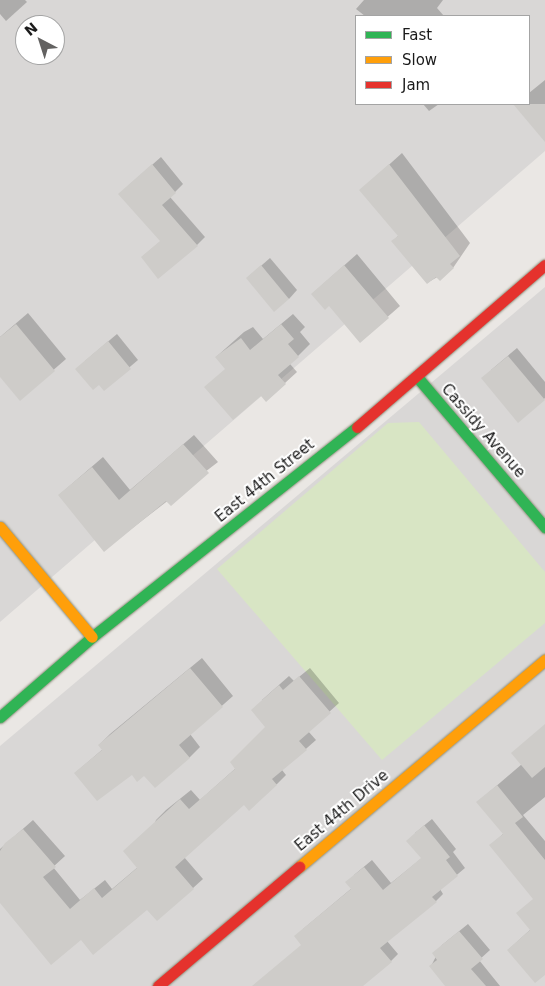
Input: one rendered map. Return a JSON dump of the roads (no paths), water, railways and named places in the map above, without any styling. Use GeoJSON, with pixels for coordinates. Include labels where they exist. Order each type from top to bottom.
{"type":"FeatureCollection","features":[{"type":"Feature","properties":{"kind":"street","name":"East 44th Street"},"geometry":{"type":"LineString","coordinates":[[0,717],[92,638],[418,378],[545,265]]}},
{"type":"Feature","properties":{"kind":"street","name":"Cassidy Avenue"},"geometry":{"type":"LineString","coordinates":[[418,378],[545,527]]}},
{"type":"Feature","properties":{"kind":"street"},"geometry":{"type":"LineString","coordinates":[[0,527],[92,638]]}},
{"type":"Feature","properties":{"kind":"street","name":"East 44th Drive"},"geometry":{"type":"LineString","coordinates":[[158,986],[545,660]]}}]}
